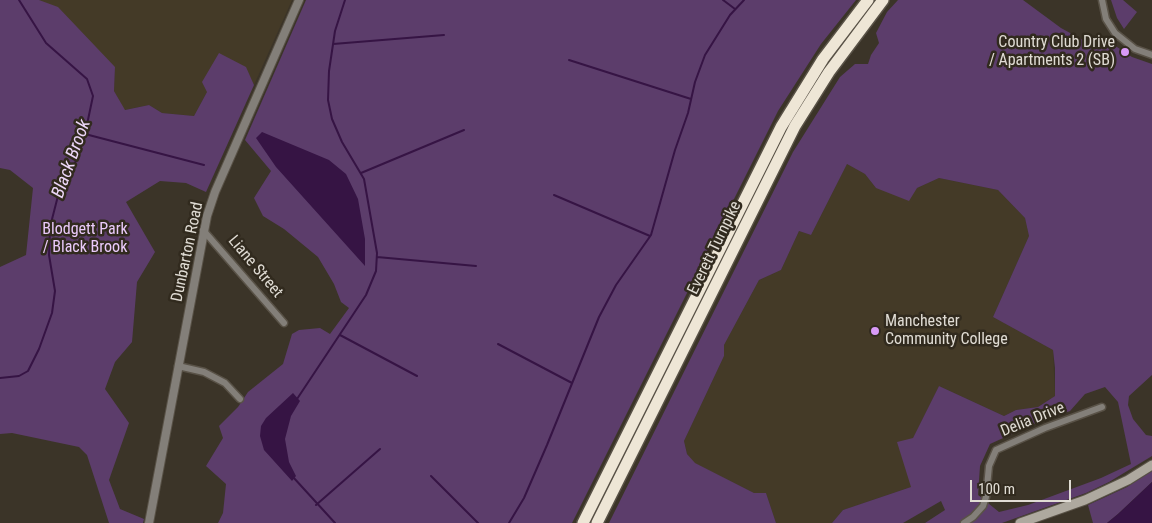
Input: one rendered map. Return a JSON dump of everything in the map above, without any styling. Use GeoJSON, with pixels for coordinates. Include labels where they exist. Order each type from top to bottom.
{"type":"FeatureCollection","features":[{"type":"Feature","properties":{"kind":"highway","name":"Everett Turnpike"},"geometry":{"type":"LineString","coordinates":[[583,523],[782,126],[823,59],[868,0]]}},
{"type":"Feature","properties":{"kind":"highway","name":"Everett Turnpike"},"geometry":{"type":"LineString","coordinates":[[597,523],[796,126],[838,59],[883,0]]}},
{"type":"Feature","properties":{"kind":"main road"},"geometry":{"type":"LineString","coordinates":[[1020,523],[1107,491],[1152,465]]}},
{"type":"Feature","properties":{"kind":"street","name":"Dunbarton Road"},"geometry":{"type":"LineString","coordinates":[[149,523],[203,230],[215,192],[300,0]]}},
{"type":"Feature","properties":{"kind":"street"},"geometry":{"type":"LineString","coordinates":[[1102,0],[1106,19],[1115,33],[1135,49],[1152,55]]}},
{"type":"Feature","properties":{"kind":"street","name":"Liane Street"},"geometry":{"type":"LineString","coordinates":[[203,230],[284,323]]}},
{"type":"Feature","properties":{"kind":"street"},"geometry":{"type":"LineString","coordinates":[[178,366],[189,367],[211,376],[231,388],[240,399]]}},
{"type":"Feature","properties":{"kind":"street","name":"Delia Drive"},"geometry":{"type":"LineString","coordinates":[[964,523],[974,517],[983,506],[986,497],[989,466],[996,450],[1046,428],[1102,407]]}},
{"type":"Feature","properties":{"kind":"shaded area"},"geometry":{"type":"Polygon","coordinates":[[[39,0],[292,0],[254,85],[245,67],[207,92],[194,116],[162,113],[149,105],[124,110],[114,91],[115,67],[39,0]]]}},
{"type":"Feature","properties":{"kind":"shaded area"},"geometry":{"type":"Polygon","coordinates":[[[262,132],[329,160],[346,174],[358,199],[365,239],[365,266],[276,167],[256,138],[262,132]]]}},
{"type":"Feature","properties":{"kind":"shaded area","name":"Manchester Community College"},"geometry":{"type":"Polygon","coordinates":[[[847,164],[865,174],[876,188],[917,188],[939,178],[998,190],[1025,218],[1029,236],[993,317],[1053,350],[1055,396],[1038,407],[1016,410],[1004,416],[939,386],[913,438],[911,487],[843,510],[832,523],[776,523],[766,493],[754,493],[694,463],[687,454],[684,441],[724,356],[724,345],[759,280],[781,270],[799,231],[811,235],[847,164]]]}},
{"type":"Feature","properties":{"kind":"shaded area"},"geometry":{"type":"Polygon","coordinates":[[[293,393],[300,401],[291,416],[285,439],[289,462],[296,476],[292,481],[264,450],[260,436],[261,426],[266,418],[293,393]]]}},
{"type":"Feature","properties":{"kind":"shaded area"},"geometry":{"type":"Polygon","coordinates":[[[1152,482],[1152,523],[1107,523],[1118,514],[1152,482]]]}},
{"type":"Feature","properties":{"kind":"green space","name":"Blodgett Park / Black Brook"},"geometry":{"type":"Polygon","coordinates":[[[0,0],[39,0],[58,7],[115,67],[114,91],[125,110],[149,105],[162,113],[194,116],[207,92],[202,82],[219,53],[246,67],[254,85],[206,192],[186,183],[160,181],[126,202],[155,252],[137,282],[132,342],[115,362],[105,389],[129,423],[109,480],[120,509],[144,519],[143,523],[109,523],[87,455],[79,447],[12,433],[0,434],[0,267],[26,255],[33,188],[10,170],[0,168],[0,0]]]}},
{"type":"Feature","properties":{"kind":"green space"},"geometry":{"type":"Polygon","coordinates":[[[306,0],[856,0],[821,44],[778,111],[572,523],[218,523],[223,513],[226,484],[206,466],[223,438],[219,426],[238,407],[248,392],[283,364],[292,334],[299,330],[320,328],[330,334],[349,308],[341,302],[334,284],[318,257],[284,229],[263,216],[254,198],[271,171],[245,140],[306,0]]]}},
{"type":"Feature","properties":{"kind":"green space"},"geometry":{"type":"Polygon","coordinates":[[[898,0],[1023,0],[1061,28],[1092,45],[1114,45],[1132,57],[1152,64],[1152,375],[1129,396],[1128,405],[1133,419],[1146,435],[1152,436],[1152,456],[1109,482],[1086,493],[1002,523],[925,523],[945,510],[941,501],[903,523],[832,523],[843,510],[911,487],[897,442],[913,438],[939,386],[1004,416],[1016,410],[1038,407],[1055,396],[1053,350],[993,317],[1029,236],[1025,218],[998,190],[939,178],[917,188],[909,201],[876,188],[865,174],[847,164],[811,235],[799,231],[781,270],[759,280],[724,345],[724,356],[684,441],[687,454],[695,463],[754,493],[766,493],[776,523],[609,523],[793,152],[840,77],[855,64],[868,64],[871,55],[879,43],[876,33],[887,12],[898,0]],[[1105,387],[1085,394],[1070,411],[1036,423],[990,444],[980,466],[978,495],[999,512],[1028,505],[1101,478],[1131,464],[1118,402],[1105,387]]]}},
{"type":"Feature","properties":{"kind":"green space"},"geometry":{"type":"Polygon","coordinates":[[[1111,0],[1123,0],[1137,12],[1124,29],[1117,18],[1111,0]]]}},
{"type":"Feature","properties":{"kind":"green space"},"geometry":{"type":"Polygon","coordinates":[[[1152,471],[1152,482],[1118,514],[1107,523],[1093,523],[1088,505],[1127,487],[1152,471]]]}},
{"type":"Feature","properties":{"kind":"waterway","name":"Black Brook"},"geometry":{"type":"LineString","coordinates":[[0,378],[19,376],[28,371],[39,349],[52,313],[55,291],[49,255],[50,227],[60,188],[75,163],[85,134],[93,96],[87,79],[46,43],[19,0]]}},
{"type":"Feature","properties":{"kind":"waterway"},"geometry":{"type":"LineString","coordinates":[[297,399],[366,295],[376,271],[377,253],[364,179],[342,142],[332,119],[328,100],[329,71],[335,31],[345,0]]}},
{"type":"Feature","properties":{"kind":"waterway"},"geometry":{"type":"LineString","coordinates":[[723,0],[735,9]]}},
{"type":"Feature","properties":{"kind":"waterway"},"geometry":{"type":"LineString","coordinates":[[509,523],[524,498],[599,317],[616,285],[651,235],[675,150],[688,113],[695,82],[705,55],[730,15],[744,0]]}},
{"type":"Feature","properties":{"kind":"waterway"},"geometry":{"type":"LineString","coordinates":[[333,44],[444,35]]}},
{"type":"Feature","properties":{"kind":"waterway"},"geometry":{"type":"LineString","coordinates":[[569,60],[691,99]]}},
{"type":"Feature","properties":{"kind":"waterway"},"geometry":{"type":"LineString","coordinates":[[361,173],[464,130]]}},
{"type":"Feature","properties":{"kind":"waterway"},"geometry":{"type":"LineString","coordinates":[[85,134],[204,165]]}},
{"type":"Feature","properties":{"kind":"waterway"},"geometry":{"type":"LineString","coordinates":[[554,195],[650,236]]}},
{"type":"Feature","properties":{"kind":"waterway"},"geometry":{"type":"LineString","coordinates":[[377,257],[476,266]]}},
{"type":"Feature","properties":{"kind":"waterway"},"geometry":{"type":"LineString","coordinates":[[340,335],[417,376]]}},
{"type":"Feature","properties":{"kind":"waterway"},"geometry":{"type":"LineString","coordinates":[[498,344],[572,383]]}},
{"type":"Feature","properties":{"kind":"waterway"},"geometry":{"type":"LineString","coordinates":[[316,505],[380,449]]}},
{"type":"Feature","properties":{"kind":"waterway"},"geometry":{"type":"LineString","coordinates":[[431,476],[478,523]]}},
{"type":"Feature","properties":{"kind":"waterway"},"geometry":{"type":"LineString","coordinates":[[293,477],[335,523]]}},
{"type":"Feature","properties":{"kind":"place","name":"Country Club Drive / Apartments 2 (SB)"},"geometry":{"type":"Point","coordinates":[1125,52]}},
{"type":"Feature","properties":{"kind":"place","name":"Manchester Community College"},"geometry":{"type":"Point","coordinates":[875,331]}}]}
